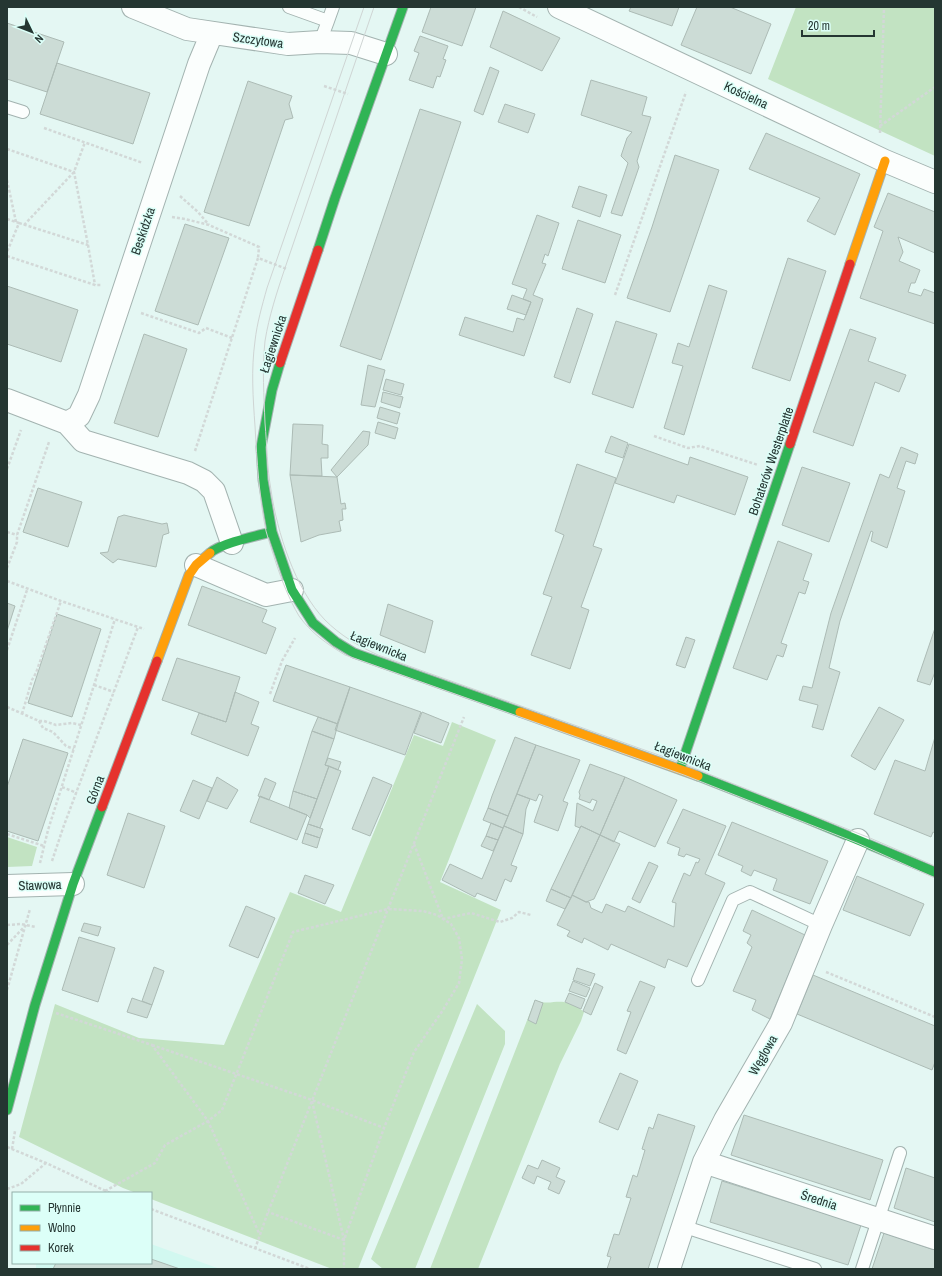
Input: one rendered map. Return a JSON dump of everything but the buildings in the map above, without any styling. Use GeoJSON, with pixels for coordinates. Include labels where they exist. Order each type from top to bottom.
{"type":"FeatureCollection","features":[{"type":"Feature","properties":{"kind":"street","name":"Szczytowa"},"geometry":{"type":"LineString","coordinates":[[133,7],[187,29],[288,44],[320,42],[351,43],[386,54]]}},
{"type":"Feature","properties":{"kind":"street","name":"Łagiewnicka"},"geometry":{"type":"LineString","coordinates":[[403,7],[335,198],[272,390],[261,447],[263,480],[272,532],[292,590],[313,623],[336,642],[354,653],[680,769],[935,872]]}},
{"type":"Feature","properties":{"kind":"street","name":"Kościelna"},"geometry":{"type":"LineString","coordinates":[[559,7],[594,15],[885,161],[935,182]]}},
{"type":"Feature","properties":{"kind":"street","name":"Beskidzka"},"geometry":{"type":"LineString","coordinates":[[67,423],[79,416],[89,395],[148,214],[199,64],[212,33]]}},
{"type":"Feature","properties":{"kind":"street","name":"Bohaterów Westerplatte"},"geometry":{"type":"LineString","coordinates":[[680,769],[885,161]]}},
{"type":"Feature","properties":{"kind":"street"},"geometry":{"type":"LineString","coordinates":[[7,400],[67,423],[82,441],[188,473],[204,480],[214,491],[232,543]]}},
{"type":"Feature","properties":{"kind":"street","name":"Górna"},"geometry":{"type":"LineString","coordinates":[[7,1110],[35,1005],[73,884],[189,576],[196,565],[213,550],[272,532]]}},
{"type":"Feature","properties":{"kind":"street"},"geometry":{"type":"LineString","coordinates":[[196,565],[266,595],[292,590]]}},
{"type":"Feature","properties":{"kind":"street","name":"Węglowa"},"geometry":{"type":"LineString","coordinates":[[669,1269],[704,1162],[725,1120],[781,1023],[858,840]]}},
{"type":"Feature","properties":{"kind":"street","name":"Stawowa"},"geometry":{"type":"LineString","coordinates":[[7,886],[38,877],[73,884]]}},
{"type":"Feature","properties":{"kind":"street","name":"Średnia"},"geometry":{"type":"LineString","coordinates":[[704,1162],[935,1238]]}},
{"type":"Feature","properties":{"kind":"lane"},"geometry":{"type":"LineString","coordinates":[[289,7],[328,21]]}},
{"type":"Feature","properties":{"kind":"lane"},"geometry":{"type":"LineString","coordinates":[[320,42],[333,7]]}},
{"type":"Feature","properties":{"kind":"lane"},"geometry":{"type":"LineString","coordinates":[[7,106],[23,112]]}},
{"type":"Feature","properties":{"kind":"lane"},"geometry":{"type":"LineString","coordinates":[[698,980],[733,900],[750,892],[821,925]]}},
{"type":"Feature","properties":{"kind":"lane"},"geometry":{"type":"LineString","coordinates":[[862,1269],[900,1154]]}},
{"type":"Feature","properties":{"kind":"lane"},"geometry":{"type":"LineString","coordinates":[[682,1226],[815,1269]]}},
{"type":"Feature","properties":{"kind":"path"},"geometry":{"type":"LineString","coordinates":[[880,138],[884,7]]}},
{"type":"Feature","properties":{"kind":"path"},"geometry":{"type":"LineString","coordinates":[[324,86],[354,96]]}},
{"type":"Feature","properties":{"kind":"path"},"geometry":{"type":"LineString","coordinates":[[880,126],[935,86]]}},
{"type":"Feature","properties":{"kind":"path"},"geometry":{"type":"LineString","coordinates":[[615,295],[687,88]]}},
{"type":"Feature","properties":{"kind":"path"},"geometry":{"type":"LineString","coordinates":[[44,128],[143,163]]}},
{"type":"Feature","properties":{"kind":"path"},"geometry":{"type":"LineString","coordinates":[[24,225],[74,172],[85,142]]}},
{"type":"Feature","properties":{"kind":"path"},"geometry":{"type":"LineString","coordinates":[[7,149],[74,172]]}},
{"type":"Feature","properties":{"kind":"path"},"geometry":{"type":"LineString","coordinates":[[74,172],[95,285]]}},
{"type":"Feature","properties":{"kind":"path"},"geometry":{"type":"LineString","coordinates":[[7,180],[18,223],[7,252]]}},
{"type":"Feature","properties":{"kind":"path"},"geometry":{"type":"LineString","coordinates":[[160,180],[198,212],[209,225]]}},
{"type":"Feature","properties":{"kind":"path"},"geometry":{"type":"LineString","coordinates":[[148,214],[185,219],[209,225],[259,247],[258,258],[188,473]]}},
{"type":"Feature","properties":{"kind":"path"},"geometry":{"type":"LineString","coordinates":[[7,219],[88,245]]}},
{"type":"Feature","properties":{"kind":"path"},"geometry":{"type":"LineString","coordinates":[[7,256],[95,285],[102,285]]}},
{"type":"Feature","properties":{"kind":"path"},"geometry":{"type":"LineString","coordinates":[[258,258],[285,268]]}},
{"type":"Feature","properties":{"kind":"path"},"geometry":{"type":"LineString","coordinates":[[118,305],[199,334],[206,328],[232,338]]}},
{"type":"Feature","properties":{"kind":"path"},"geometry":{"type":"LineString","coordinates":[[7,469],[25,420],[27,408]]}},
{"type":"Feature","properties":{"kind":"path"},"geometry":{"type":"LineString","coordinates":[[654,436],[688,448],[700,446],[760,466]]}},
{"type":"Feature","properties":{"kind":"path"},"geometry":{"type":"LineString","coordinates":[[7,568],[17,542],[17,535],[48,448],[49,439]]}},
{"type":"Feature","properties":{"kind":"path"},"geometry":{"type":"LineString","coordinates":[[7,532],[17,535]]}},
{"type":"Feature","properties":{"kind":"path"},"geometry":{"type":"LineString","coordinates":[[7,581],[61,602],[131,624]]}},
{"type":"Feature","properties":{"kind":"path"},"geometry":{"type":"LineString","coordinates":[[7,650],[27,590]]}},
{"type":"Feature","properties":{"kind":"path"},"geometry":{"type":"LineString","coordinates":[[22,714],[32,680],[36,673],[61,602]]}},
{"type":"Feature","properties":{"kind":"path"},"geometry":{"type":"LineString","coordinates":[[7,990],[26,924],[44,846],[115,619]]}},
{"type":"Feature","properties":{"kind":"path"},"geometry":{"type":"LineString","coordinates":[[38,877],[52,864],[63,828],[138,627]]}},
{"type":"Feature","properties":{"kind":"path"},"geometry":{"type":"LineString","coordinates":[[270,694],[282,661],[294,638]]}},
{"type":"Feature","properties":{"kind":"path"},"geometry":{"type":"LineString","coordinates":[[94,685],[114,692]]}},
{"type":"Feature","properties":{"kind":"path"},"geometry":{"type":"LineString","coordinates":[[7,707],[39,721],[56,725],[72,723],[81,725]]}},
{"type":"Feature","properties":{"kind":"path"},"geometry":{"type":"LineString","coordinates":[[255,1249],[312,1100],[464,717]]}},
{"type":"Feature","properties":{"kind":"path"},"geometry":{"type":"LineString","coordinates":[[39,721],[43,728],[53,732],[66,746],[74,749]]}},
{"type":"Feature","properties":{"kind":"path"},"geometry":{"type":"LineString","coordinates":[[62,787],[77,793]]}},
{"type":"Feature","properties":{"kind":"path"},"geometry":{"type":"LineString","coordinates":[[7,834],[44,846]]}},
{"type":"Feature","properties":{"kind":"path"},"geometry":{"type":"LineString","coordinates":[[414,843],[443,919]]}},
{"type":"Feature","properties":{"kind":"path"},"geometry":{"type":"LineString","coordinates":[[7,1147],[46,1163],[105,1191],[155,1163],[165,1145],[208,1121],[222,1110],[238,1075],[293,932],[388,909],[423,911],[437,915],[452,924],[459,938],[462,958],[459,983],[443,1010],[414,1052],[384,1128],[344,1240]]}},
{"type":"Feature","properties":{"kind":"path"},"geometry":{"type":"LineString","coordinates":[[443,919],[470,912],[500,922],[512,918],[519,912],[531,915]]}},
{"type":"Feature","properties":{"kind":"path"},"geometry":{"type":"LineString","coordinates":[[7,945],[26,924]]}},
{"type":"Feature","properties":{"kind":"path"},"geometry":{"type":"LineString","coordinates":[[7,925],[26,924],[39,927]]}},
{"type":"Feature","properties":{"kind":"path"},"geometry":{"type":"LineString","coordinates":[[822,970],[935,1017]]}},
{"type":"Feature","properties":{"kind":"path"},"geometry":{"type":"LineString","coordinates":[[35,1005],[312,1100],[384,1128]]}},
{"type":"Feature","properties":{"kind":"path"},"geometry":{"type":"LineString","coordinates":[[152,1045],[208,1121],[260,1234]]}},
{"type":"Feature","properties":{"kind":"path"},"geometry":{"type":"LineString","coordinates":[[312,1100],[344,1240],[344,1269]]}},
{"type":"Feature","properties":{"kind":"path"},"geometry":{"type":"LineString","coordinates":[[7,1189],[21,1184],[46,1163]]}},
{"type":"Feature","properties":{"kind":"path"},"geometry":{"type":"LineString","coordinates":[[152,1209],[310,1269]]}},
{"type":"Feature","properties":{"kind":"path"},"geometry":{"type":"LineString","coordinates":[[268,1212],[344,1240]]}},
{"type":"Feature","properties":{"kind":"shaded area"},"geometry":{"type":"Polygon","coordinates":[[[796,7],[935,7],[935,156],[768,79],[796,7]]]}},
{"type":"Feature","properties":{"kind":"shaded area"},"geometry":{"type":"Polygon","coordinates":[[[452,722],[496,740],[440,882],[501,910],[358,1269],[332,1269],[152,1199],[152,1192],[133,1192],[123,1188],[19,1137],[55,1004],[139,1038],[224,1045],[290,892],[341,912],[414,735],[443,746],[452,722]]]}},
{"type":"Feature","properties":{"kind":"shaded area"},"geometry":{"type":"Polygon","coordinates":[[[7,837],[37,847],[32,866],[7,867],[7,837]]]}},
{"type":"Feature","properties":{"kind":"shaded area"},"geometry":{"type":"Polygon","coordinates":[[[535,1000],[547,1003],[564,1002],[578,1007],[584,1012],[581,1021],[560,1064],[478,1269],[430,1269],[535,1000]]]}},
{"type":"Feature","properties":{"kind":"shaded area"},"geometry":{"type":"Polygon","coordinates":[[[477,1004],[505,1031],[505,1044],[415,1269],[383,1269],[371,1259],[477,1004]]]}},
{"type":"Feature","properties":{"kind":"shaded area"},"geometry":{"type":"Polygon","coordinates":[[[152,1244],[220,1269],[36,1269],[36,1264],[152,1264],[152,1244]]]}},
{"type":"Feature","properties":{"kind":"tram line"},"geometry":{"type":"LineString","coordinates":[[364,7],[267,288],[258,321],[254,352],[254,405],[259,479],[264,518],[267,535],[281,576],[289,597],[299,616],[320,638],[345,655],[684,775],[857,843],[935,878]]}},
{"type":"Feature","properties":{"kind":"tram line"},"geometry":{"type":"LineString","coordinates":[[374,7],[279,286],[265,341],[263,372],[265,423],[269,473],[274,506],[289,559],[296,576],[314,607],[325,620],[343,635],[356,644],[378,655],[681,763],[870,838],[935,866]]}},
{"type":"Feature","properties":{"kind":"traffic: fast"},"geometry":{"type":"LineString","coordinates":[[318,250],[403,7]]}},
{"type":"Feature","properties":{"kind":"traffic: fast"},"geometry":{"type":"LineString","coordinates":[[280,363],[272,390],[261,447],[263,480],[272,532],[292,590],[313,623],[336,642],[354,653],[520,712]]}},
{"type":"Feature","properties":{"kind":"traffic: fast"},"geometry":{"type":"LineString","coordinates":[[680,769],[790,444]]}},
{"type":"Feature","properties":{"kind":"traffic: fast"},"geometry":{"type":"LineString","coordinates":[[210,553],[215,549],[230,543],[272,532]]}},
{"type":"Feature","properties":{"kind":"traffic: fast"},"geometry":{"type":"LineString","coordinates":[[698,776],[805,818],[935,872]]}},
{"type":"Feature","properties":{"kind":"traffic: fast"},"geometry":{"type":"LineString","coordinates":[[7,1110],[35,1005],[73,884],[102,807]]}},
{"type":"Feature","properties":{"kind":"traffic: slow"},"geometry":{"type":"LineString","coordinates":[[850,264],[885,161]]}},
{"type":"Feature","properties":{"kind":"traffic: slow"},"geometry":{"type":"LineString","coordinates":[[157,661],[189,575],[196,565],[210,553]]}},
{"type":"Feature","properties":{"kind":"traffic: slow"},"geometry":{"type":"LineString","coordinates":[[520,712],[698,776]]}},
{"type":"Feature","properties":{"kind":"traffic: jam"},"geometry":{"type":"LineString","coordinates":[[280,363],[318,250]]}},
{"type":"Feature","properties":{"kind":"traffic: jam"},"geometry":{"type":"LineString","coordinates":[[790,444],[850,264]]}},
{"type":"Feature","properties":{"kind":"traffic: jam"},"geometry":{"type":"LineString","coordinates":[[102,807],[157,661]]}}]}
